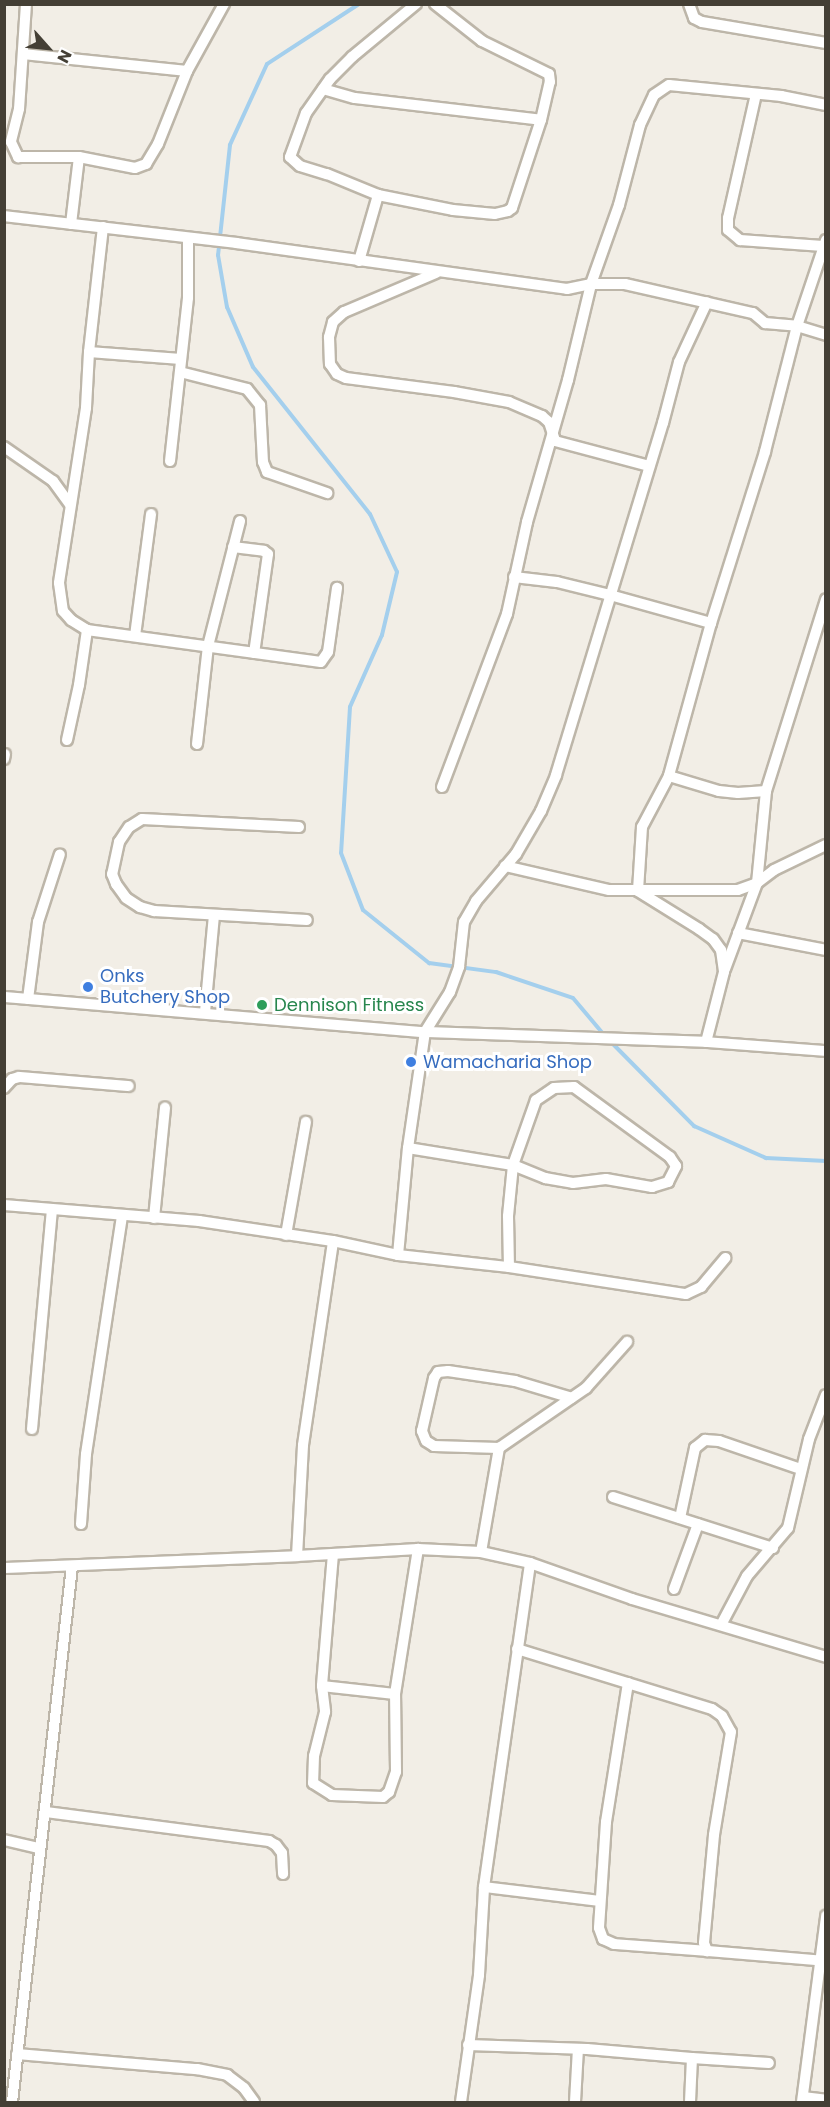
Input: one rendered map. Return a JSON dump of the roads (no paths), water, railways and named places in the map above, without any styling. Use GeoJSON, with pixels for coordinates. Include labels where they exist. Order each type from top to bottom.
{"type":"FeatureCollection","features":[{"type":"Feature","properties":{"kind":"street"},"geometry":{"type":"LineString","coordinates":[[26,4],[16,129],[11,142],[18,157],[79,157],[135,168],[146,164],[158,144],[187,71],[224,4]]}},
{"type":"Feature","properties":{"kind":"street"},"geometry":{"type":"LineString","coordinates":[[416,4],[352,57],[323,89],[306,113],[293,142],[290,152],[291,161],[378,195],[453,210],[495,214],[508,211],[512,208],[541,120],[550,82],[549,74],[482,41],[435,4]]}},
{"type":"Feature","properties":{"kind":"street"},"geometry":{"type":"LineString","coordinates":[[689,4],[694,18],[702,22],[825,43]]}},
{"type":"Feature","properties":{"kind":"street"},"geometry":{"type":"LineString","coordinates":[[23,54],[187,71]]}},
{"type":"Feature","properties":{"kind":"street"},"geometry":{"type":"LineString","coordinates":[[442,787],[507,614],[514,578],[551,434],[568,381],[591,284],[619,205],[640,125],[654,95],[669,85],[756,94],[825,105]]}},
{"type":"Feature","properties":{"kind":"street"},"geometry":{"type":"LineString","coordinates":[[323,89],[355,98],[541,120]]}},
{"type":"Feature","properties":{"kind":"street"},"geometry":{"type":"LineString","coordinates":[[638,891],[642,827],[669,776],[711,623],[765,453],[797,326],[824,243],[740,240],[728,230],[728,218],[756,94]]}},
{"type":"Feature","properties":{"kind":"street"},"geometry":{"type":"LineString","coordinates":[[71,224],[79,157]]}},
{"type":"Feature","properties":{"kind":"street"},"geometry":{"type":"LineString","coordinates":[[359,261],[378,195]]}},
{"type":"Feature","properties":{"kind":"street"},"geometry":{"type":"LineString","coordinates":[[4,216],[103,227],[188,240],[236,243],[436,273],[567,289],[591,284],[634,285],[753,313],[765,323],[797,326],[825,335]]}},
{"type":"Feature","properties":{"kind":"street"},"geometry":{"type":"LineString","coordinates":[[103,227],[89,352],[86,408],[70,504],[60,598],[63,611],[71,620],[87,630],[321,662],[328,652],[337,588]]}},
{"type":"Feature","properties":{"kind":"street"},"geometry":{"type":"LineString","coordinates":[[170,461],[188,298],[188,240]]}},
{"type":"Feature","properties":{"kind":"street"},"geometry":{"type":"LineString","coordinates":[[436,273],[344,312],[333,322],[329,337],[330,364],[337,374],[346,378],[454,392],[508,402],[542,416],[549,422],[555,441],[649,466]]}},
{"type":"Feature","properties":{"kind":"street"},"geometry":{"type":"LineString","coordinates":[[398,1255],[408,1148],[425,1032],[450,992],[459,967],[464,922],[476,901],[516,854],[542,811],[556,775],[679,362],[707,302]]}},
{"type":"Feature","properties":{"kind":"street"},"geometry":{"type":"LineString","coordinates":[[89,352],[181,359]]}},
{"type":"Feature","properties":{"kind":"street"},"geometry":{"type":"LineString","coordinates":[[180,372],[247,389],[260,405],[263,462],[267,472],[327,493]]}},
{"type":"Feature","properties":{"kind":"street"},"geometry":{"type":"LineString","coordinates":[[4,447],[53,481],[70,504]]}},
{"type":"Feature","properties":{"kind":"street"},"geometry":{"type":"LineString","coordinates":[[135,636],[151,514]]}},
{"type":"Feature","properties":{"kind":"street"},"geometry":{"type":"LineString","coordinates":[[197,744],[208,646],[240,521]]}},
{"type":"Feature","properties":{"kind":"street"},"geometry":{"type":"LineString","coordinates":[[233,547],[264,551],[268,554],[254,653]]}},
{"type":"Feature","properties":{"kind":"street"},"geometry":{"type":"LineString","coordinates":[[514,578],[557,582],[711,623]]}},
{"type":"Feature","properties":{"kind":"street"},"geometry":{"type":"LineString","coordinates":[[706,1042],[724,972],[757,883],[766,791],[825,599]]}},
{"type":"Feature","properties":{"kind":"street"},"geometry":{"type":"LineString","coordinates":[[67,740],[79,685],[87,630]]}},
{"type":"Feature","properties":{"kind":"street"},"geometry":{"type":"LineString","coordinates":[[4,759],[5,754]]}},
{"type":"Feature","properties":{"kind":"street"},"geometry":{"type":"LineString","coordinates":[[669,776],[719,791],[738,793],[766,791]]}},
{"type":"Feature","properties":{"kind":"street"},"geometry":{"type":"LineString","coordinates":[[298,827],[142,819],[129,827],[120,842],[112,873],[116,884],[126,898],[140,907],[153,911],[307,920]]}},
{"type":"Feature","properties":{"kind":"street"},"geometry":{"type":"LineString","coordinates":[[505,866],[609,890],[738,890],[757,883],[774,870],[825,845]]}},
{"type":"Feature","properties":{"kind":"street"},"geometry":{"type":"LineString","coordinates":[[28,999],[38,922],[60,854]]}},
{"type":"Feature","properties":{"kind":"street"},"geometry":{"type":"LineString","coordinates":[[638,891],[713,939],[721,950],[724,972]]}},
{"type":"Feature","properties":{"kind":"street"},"geometry":{"type":"LineString","coordinates":[[206,1012],[214,915]]}},
{"type":"Feature","properties":{"kind":"street"},"geometry":{"type":"LineString","coordinates":[[738,933],[825,950]]}},
{"type":"Feature","properties":{"kind":"street"},"geometry":{"type":"LineString","coordinates":[[4,997],[425,1032],[706,1042],[825,1051]]}},
{"type":"Feature","properties":{"kind":"street"},"geometry":{"type":"LineString","coordinates":[[4,1089],[12,1079],[19,1077],[129,1086]]}},
{"type":"Feature","properties":{"kind":"street"},"geometry":{"type":"LineString","coordinates":[[408,1148],[513,1165],[545,1178],[573,1183],[606,1179],[652,1187],[668,1182],[676,1166],[670,1157],[574,1087],[554,1088],[536,1100],[513,1165],[508,1216],[509,1267]]}},
{"type":"Feature","properties":{"kind":"street"},"geometry":{"type":"LineString","coordinates":[[154,1218],[165,1108]]}},
{"type":"Feature","properties":{"kind":"street"},"geometry":{"type":"LineString","coordinates":[[286,1235],[306,1122]]}},
{"type":"Feature","properties":{"kind":"street"},"geometry":{"type":"LineString","coordinates":[[4,1205],[199,1221],[333,1241],[398,1255],[509,1267],[686,1294],[701,1287],[725,1258]]}},
{"type":"Feature","properties":{"kind":"street"},"geometry":{"type":"LineString","coordinates":[[32,1429],[52,1210]]}},
{"type":"Feature","properties":{"kind":"street"},"geometry":{"type":"LineString","coordinates":[[81,1524],[87,1454],[122,1216]]}},
{"type":"Feature","properties":{"kind":"street"},"geometry":{"type":"LineString","coordinates":[[297,1556],[303,1445],[333,1241]]}},
{"type":"Feature","properties":{"kind":"street"},"geometry":{"type":"LineString","coordinates":[[572,1398],[515,1382],[448,1371],[438,1372],[434,1378],[422,1431],[426,1441],[434,1446],[499,1448],[572,1398],[600,1375],[627,1342]]}},
{"type":"Feature","properties":{"kind":"street"},"geometry":{"type":"LineString","coordinates":[[721,1625],[747,1576],[788,1528],[801,1469],[825,1395]]}},
{"type":"Feature","properties":{"kind":"street"},"geometry":{"type":"LineString","coordinates":[[680,1518],[695,1448],[705,1440],[719,1442],[801,1469]]}},
{"type":"Feature","properties":{"kind":"street"},"geometry":{"type":"LineString","coordinates":[[482,1552],[499,1448]]}},
{"type":"Feature","properties":{"kind":"street"},"geometry":{"type":"LineString","coordinates":[[613,1497],[773,1548]]}},
{"type":"Feature","properties":{"kind":"street"},"geometry":{"type":"LineString","coordinates":[[674,1589],[698,1524]]}},
{"type":"Feature","properties":{"kind":"street"},"geometry":{"type":"LineString","coordinates":[[333,1554],[322,1686],[325,1712],[314,1756],[313,1783],[322,1790],[342,1796],[383,1797],[389,1792],[396,1772],[395,1694],[418,1549]]}},
{"type":"Feature","properties":{"kind":"street"},"geometry":{"type":"LineString","coordinates":[[4,1568],[418,1549],[482,1552],[530,1563],[632,1599],[825,1657]]}},
{"type":"Feature","properties":{"kind":"street"},"geometry":{"type":"LineString","coordinates":[[461,2103],[479,1975],[484,1887],[530,1563]]}},
{"type":"Feature","properties":{"kind":"street"},"geometry":{"type":"LineString","coordinates":[[12,2103],[72,1566]]}},
{"type":"Feature","properties":{"kind":"street"},"geometry":{"type":"LineString","coordinates":[[517,1650],[712,1709],[722,1716],[731,1732],[714,1835],[704,1926],[708,1950]]}},
{"type":"Feature","properties":{"kind":"street"},"geometry":{"type":"LineString","coordinates":[[628,1683],[606,1822],[599,1928],[603,1939],[614,1944],[636,1947],[708,1950],[822,1961]]}},
{"type":"Feature","properties":{"kind":"street"},"geometry":{"type":"LineString","coordinates":[[322,1686],[395,1694]]}},
{"type":"Feature","properties":{"kind":"street"},"geometry":{"type":"LineString","coordinates":[[46,1812],[269,1841],[282,1852],[283,1874]]}},
{"type":"Feature","properties":{"kind":"street"},"geometry":{"type":"LineString","coordinates":[[4,1840],[40,1848]]}},
{"type":"Feature","properties":{"kind":"street"},"geometry":{"type":"LineString","coordinates":[[484,1887],[600,1900]]}},
{"type":"Feature","properties":{"kind":"street"},"geometry":{"type":"LineString","coordinates":[[825,1916],[822,1961],[803,2100],[825,2100]]}},
{"type":"Feature","properties":{"kind":"street"},"geometry":{"type":"LineString","coordinates":[[468,2045],[578,2049],[769,2063]]}},
{"type":"Feature","properties":{"kind":"street"},"geometry":{"type":"LineString","coordinates":[[574,2103],[578,2049]]}},
{"type":"Feature","properties":{"kind":"street"},"geometry":{"type":"LineString","coordinates":[[18,2054],[197,2069],[227,2074],[244,2088],[254,2103]]}},
{"type":"Feature","properties":{"kind":"street"},"geometry":{"type":"LineString","coordinates":[[690,2103],[692,2058]]}},
{"type":"Feature","properties":{"kind":"waterway"},"geometry":{"type":"LineString","coordinates":[[359,4],[267,64],[230,145],[218,255],[227,307],[253,367],[370,514],[397,572],[382,635],[350,707],[341,853],[363,910],[429,963],[496,972],[573,998],[605,1036]]}},
{"type":"Feature","properties":{"kind":"waterway"},"geometry":{"type":"LineString","coordinates":[[610,1041],[694,1126],[766,1158],[826,1161]]}},
{"type":"Feature","properties":{"kind":"place","name":"Onks Butchery Shop"},"geometry":{"type":"Point","coordinates":[88,987]}},
{"type":"Feature","properties":{"kind":"place","name":"Dennison Fitness"},"geometry":{"type":"Point","coordinates":[262,1005]}},
{"type":"Feature","properties":{"kind":"place","name":"Wamacharia Shop"},"geometry":{"type":"Point","coordinates":[411,1062]}}]}
